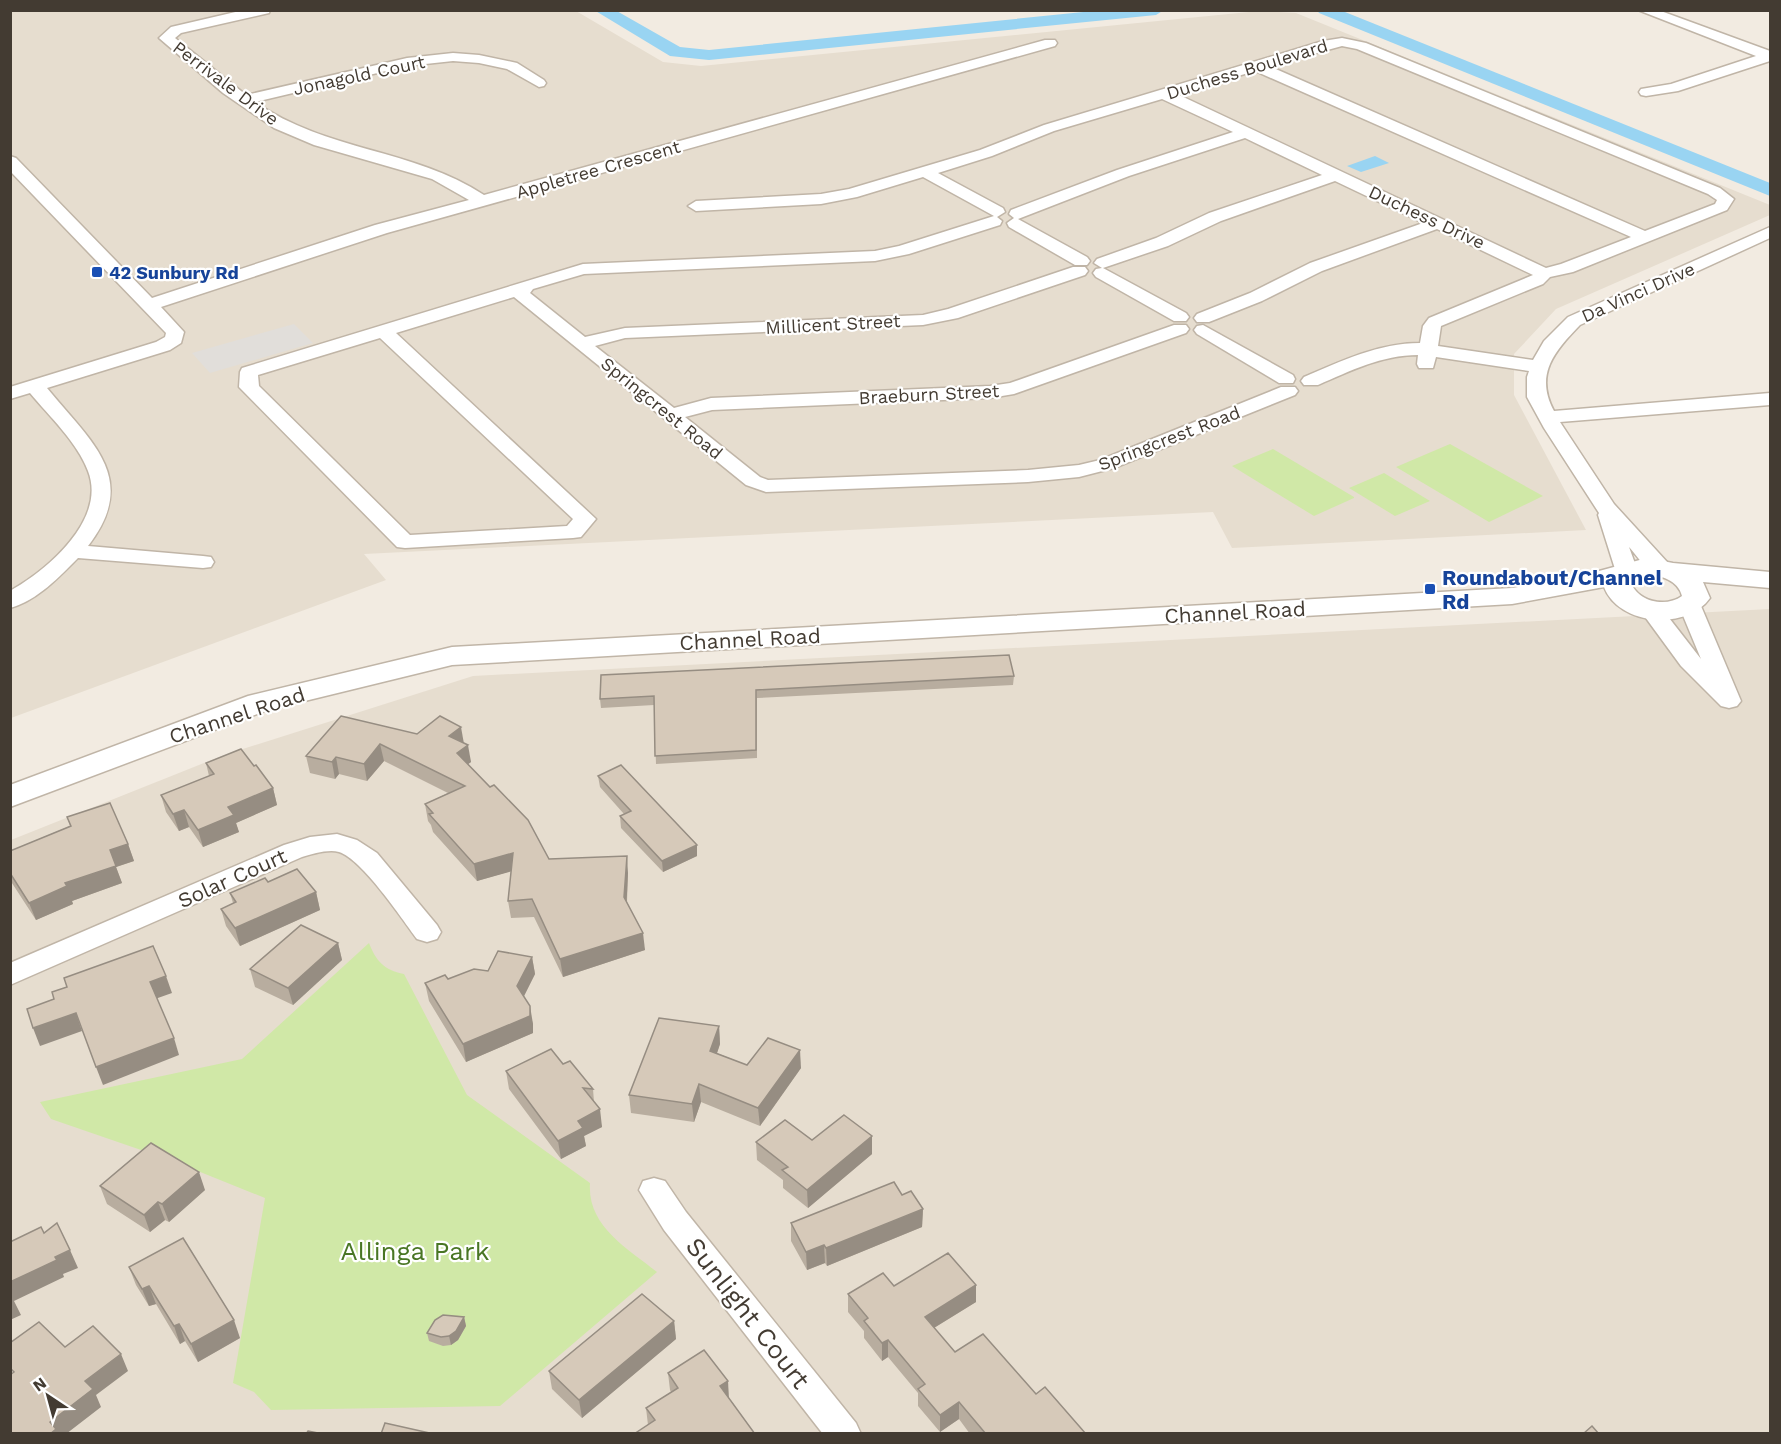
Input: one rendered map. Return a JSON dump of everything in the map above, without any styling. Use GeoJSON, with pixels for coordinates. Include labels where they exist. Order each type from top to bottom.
{"type":"FeatureCollection","features":[{"type":"Feature","properties":{"kind":"street","name":"Perrivale Drive"},"geometry":{"type":"LineString","coordinates":[[264,10],[176,30],[166,38],[273,122],[325,145],[418,167],[465,188],[482,201]]}},
{"type":"Feature","properties":{"kind":"street"},"geometry":{"type":"LineString","coordinates":[[1644,10],[1770,56]]}},
{"type":"Feature","properties":{"kind":"street","name":"Appletree Crescent"},"geometry":{"type":"LineString","coordinates":[[148,305],[381,229],[1050,43]]}},
{"type":"Feature","properties":{"kind":"street","name":"Duchess Boulevard"},"geometry":{"type":"LineString","coordinates":[[696,206],[838,197],[994,151],[1049,128],[1332,43],[1358,45],[1714,191],[1726,199],[1721,207],[1567,268],[1542,274]]}},
{"type":"Feature","properties":{"kind":"street"},"geometry":{"type":"LineString","coordinates":[[1646,92],[1673,88],[1770,56]]}},
{"type":"Feature","properties":{"kind":"street","name":"Jonagold Court"},"geometry":{"type":"LineString","coordinates":[[245,100],[406,62],[445,58],[479,59],[512,66],[539,83]]}},
{"type":"Feature","properties":{"kind":"street"},"geometry":{"type":"LineString","coordinates":[[1256,66],[1645,237]]}},
{"type":"Feature","properties":{"kind":"street","name":"Duchess Drive"},"geometry":{"type":"LineString","coordinates":[[1164,94],[1538,270],[1542,274]]}},
{"type":"Feature","properties":{"kind":"street"},"geometry":{"type":"LineString","coordinates":[[926,172],[1004,224],[1123,173],[1246,133]]}},
{"type":"Feature","properties":{"kind":"street"},"geometry":{"type":"LineString","coordinates":[[10,161],[175,332],[174,339],[163,346],[10,393]]}},
{"type":"Feature","properties":{"kind":"street"},"geometry":{"type":"LineString","coordinates":[[1016,218],[1088,274],[1215,217],[1336,175]]}},
{"type":"Feature","properties":{"kind":"street"},"geometry":{"type":"LineString","coordinates":[[383,331],[585,519],[573,532],[405,542],[249,387],[249,372],[383,331],[522,289],[541,280],[583,270],[875,256],[903,250],[995,217]]}},
{"type":"Feature","properties":{"kind":"street"},"geometry":{"type":"LineString","coordinates":[[1203,324],[1316,267],[1438,223]]}},
{"type":"Feature","properties":{"kind":"street","name":"Da Vinci Drive"},"geometry":{"type":"LineString","coordinates":[[1538,375],[1551,345],[1574,321],[1770,232]]}},
{"type":"Feature","properties":{"kind":"street","name":"Millicent Street"},"geometry":{"type":"LineString","coordinates":[[581,344],[625,333],[923,320],[952,314],[1080,266]]}},
{"type":"Feature","properties":{"kind":"street"},"geometry":{"type":"LineString","coordinates":[[1103,268],[1180,323],[1189,315],[1287,385]]}},
{"type":"Feature","properties":{"kind":"street"},"geometry":{"type":"LineString","coordinates":[[1542,274],[1537,280],[1435,322],[1432,326],[1428,357],[1538,375],[1537,397],[1606,508],[1666,569],[1686,579],[1695,589],[1693,602],[1729,701],[1689,661],[1648,609],[1623,596],[1617,589],[1615,581],[1622,572],[1606,508]]}},
{"type":"Feature","properties":{"kind":"street","name":"Springcrest Road"},"geometry":{"type":"LineString","coordinates":[[522,289],[521,293],[524,298],[753,481],[766,486],[1028,477],[1079,471],[1107,464],[1287,385],[1304,394],[1313,391],[1316,386],[1311,381],[1374,356],[1428,357]]}},
{"type":"Feature","properties":{"kind":"street","name":"Braeburn Street"},"geometry":{"type":"LineString","coordinates":[[670,415],[711,404],[990,392],[1014,388],[1180,323]]}},
{"type":"Feature","properties":{"kind":"street"},"geometry":{"type":"LineString","coordinates":[[10,601],[45,577],[75,551],[95,518],[100,500],[101,479],[89,455],[35,386]]}},
{"type":"Feature","properties":{"kind":"street"},"geometry":{"type":"LineString","coordinates":[[1548,417],[1770,399]]}},
{"type":"Feature","properties":{"kind":"street"},"geometry":{"type":"LineString","coordinates":[[75,551],[204,562]]}},
{"type":"Feature","properties":{"kind":"street","name":"Channel Road"},"geometry":{"type":"LineString","coordinates":[[10,797],[258,703],[452,656],[1512,596],[1577,585],[1647,566],[1666,569]]}},
{"type":"Feature","properties":{"kind":"street"},"geometry":{"type":"LineString","coordinates":[[1666,569],[1770,580]]}},
{"type":"Feature","properties":{"kind":"street"},"geometry":{"type":"LineString","coordinates":[[1693,602],[1770,586]]}},
{"type":"Feature","properties":{"kind":"street","name":"Channel Road"},"geometry":{"type":"LineString","coordinates":[[1512,596],[1678,611],[1693,602]]}},
{"type":"Feature","properties":{"kind":"street","name":"Solar Court"},"geometry":{"type":"LineString","coordinates":[[10,975],[293,851],[324,843],[351,846],[369,858],[427,932]]}},
{"type":"Feature","properties":{"kind":"street","name":"Sunlight Court"},"geometry":{"type":"LineString","coordinates":[[654,1190],[675,1221],[844,1434]]}},
{"type":"Feature","properties":{"kind":"shaded area"},"geometry":{"type":"Polygon","coordinates":[[[11,11],[576,11],[663,62],[701,66],[1259,11],[1296,13],[1770,205],[1770,215],[1556,309],[1514,354],[1514,395],[1586,530],[1232,548],[1213,512],[364,554],[386,580],[11,718],[11,11]]]}},
{"type":"Feature","properties":{"kind":"shaded area"},"geometry":{"type":"Polygon","coordinates":[[[294,324],[313,343],[210,373],[192,353],[294,324]]]}},
{"type":"Feature","properties":{"kind":"shaded area"},"geometry":{"type":"Polygon","coordinates":[[[1770,609],[1770,1433],[11,1434],[11,840],[224,755],[473,676],[1770,609]]]}},
{"type":"Feature","properties":{"kind":"green space"},"geometry":{"type":"Polygon","coordinates":[[[1450,444],[1543,496],[1489,522],[1396,467],[1450,444]]]}},
{"type":"Feature","properties":{"kind":"green space"},"geometry":{"type":"Polygon","coordinates":[[[1273,449],[1354,498],[1314,516],[1232,466],[1273,449]]]}},
{"type":"Feature","properties":{"kind":"green space"},"geometry":{"type":"Polygon","coordinates":[[[1384,473],[1430,501],[1395,516],[1349,488],[1384,473]]]}},
{"type":"Feature","properties":{"kind":"green space","name":"Allinga Park"},"geometry":{"type":"Polygon","coordinates":[[[369,943],[382,964],[404,974],[467,1095],[590,1183],[595,1212],[602,1224],[622,1245],[657,1272],[500,1406],[271,1410],[254,1392],[233,1383],[265,1198],[173,1161],[51,1119],[40,1102],[242,1059],[369,943]]]}},
{"type":"Feature","properties":{"kind":"water"},"geometry":{"type":"Polygon","coordinates":[[[1375,156],[1389,163],[1361,172],[1347,166],[1375,156]]]}},
{"type":"Feature","properties":{"kind":"building"},"geometry":{"type":"Polygon","coordinates":[[[1009,655],[1014,676],[756,690],[756,750],[655,756],[654,696],[600,699],[601,675],[1009,655]]]}},
{"type":"Feature","properties":{"kind":"building"},"geometry":{"type":"Polygon","coordinates":[[[341,716],[417,734],[440,716],[461,727],[449,736],[468,745],[457,753],[490,787],[494,785],[528,820],[549,859],[627,856],[624,897],[643,933],[560,959],[532,899],[508,901],[513,853],[474,864],[429,814],[433,813],[425,804],[465,786],[380,744],[364,764],[336,757],[332,762],[306,756],[341,716]]]}},
{"type":"Feature","properties":{"kind":"building"},"geometry":{"type":"Polygon","coordinates":[[[241,749],[273,788],[228,807],[234,815],[198,830],[184,810],[173,814],[161,795],[214,774],[206,763],[241,749]]]}},
{"type":"Feature","properties":{"kind":"building"},"geometry":{"type":"Polygon","coordinates":[[[621,765],[697,845],[662,861],[620,816],[631,811],[598,776],[621,765]]]}},
{"type":"Feature","properties":{"kind":"building"},"geometry":{"type":"Polygon","coordinates":[[[110,803],[128,844],[110,850],[116,866],[65,883],[67,886],[29,903],[10,873],[10,851],[71,826],[67,817],[110,803]]]}},
{"type":"Feature","properties":{"kind":"building"},"geometry":{"type":"Polygon","coordinates":[[[297,869],[316,892],[235,928],[221,909],[236,902],[230,893],[265,878],[268,882],[297,869]]]}},
{"type":"Feature","properties":{"kind":"building"},"geometry":{"type":"Polygon","coordinates":[[[301,925],[338,943],[288,988],[250,969],[301,925]]]}},
{"type":"Feature","properties":{"kind":"building"},"geometry":{"type":"Polygon","coordinates":[[[153,946],[166,976],[150,982],[174,1038],[96,1067],[76,1013],[33,1028],[27,1009],[54,999],[52,992],[67,987],[64,978],[153,946]]]}},
{"type":"Feature","properties":{"kind":"building"},"geometry":{"type":"Polygon","coordinates":[[[498,951],[532,957],[517,986],[530,1006],[530,1016],[463,1044],[425,983],[445,975],[448,979],[474,969],[488,971],[498,951]]]}},
{"type":"Feature","properties":{"kind":"building"},"geometry":{"type":"Polygon","coordinates":[[[659,1018],[719,1026],[710,1051],[747,1065],[768,1038],[800,1050],[758,1108],[699,1084],[692,1104],[629,1095],[659,1018]]]}},
{"type":"Feature","properties":{"kind":"building"},"geometry":{"type":"Polygon","coordinates":[[[551,1049],[563,1064],[570,1061],[593,1089],[583,1088],[600,1109],[578,1121],[583,1128],[558,1141],[506,1071],[551,1049]]]}},
{"type":"Feature","properties":{"kind":"building"},"geometry":{"type":"Polygon","coordinates":[[[844,1115],[872,1136],[807,1190],[782,1170],[788,1167],[756,1142],[785,1120],[812,1140],[844,1115]]]}},
{"type":"Feature","properties":{"kind":"building"},"geometry":{"type":"Polygon","coordinates":[[[151,1143],[199,1172],[162,1204],[158,1202],[144,1215],[100,1186],[151,1143]]]}},
{"type":"Feature","properties":{"kind":"building"},"geometry":{"type":"Polygon","coordinates":[[[894,1182],[902,1195],[911,1191],[923,1209],[826,1248],[824,1245],[806,1252],[791,1223],[894,1182]]]}},
{"type":"Feature","properties":{"kind":"building"},"geometry":{"type":"Polygon","coordinates":[[[57,1223],[70,1250],[55,1257],[57,1260],[10,1282],[10,1242],[41,1227],[44,1233],[57,1223]]]}},
{"type":"Feature","properties":{"kind":"building"},"geometry":{"type":"Polygon","coordinates":[[[183,1238],[234,1320],[191,1344],[179,1324],[174,1326],[149,1286],[142,1289],[129,1267],[183,1238]]]}},
{"type":"Feature","properties":{"kind":"building"},"geometry":{"type":"Polygon","coordinates":[[[948,1253],[976,1285],[925,1317],[955,1352],[983,1334],[1036,1394],[1045,1387],[1086,1434],[986,1434],[959,1402],[940,1415],[918,1389],[925,1384],[888,1340],[882,1343],[864,1321],[868,1318],[848,1294],[883,1273],[894,1286],[948,1253]]]}},
{"type":"Feature","properties":{"kind":"building"},"geometry":{"type":"Polygon","coordinates":[[[642,1294],[674,1321],[579,1400],[549,1371],[642,1294]]]}},
{"type":"Feature","properties":{"kind":"building"},"geometry":{"type":"Polygon","coordinates":[[[443,1315],[464,1317],[456,1331],[449,1336],[441,1337],[427,1333],[435,1320],[443,1315]]]}},
{"type":"Feature","properties":{"kind":"building"},"geometry":{"type":"Polygon","coordinates":[[[39,1322],[65,1347],[93,1326],[121,1354],[85,1381],[93,1389],[50,1422],[56,1429],[50,1434],[10,1434],[10,1375],[14,1372],[10,1368],[10,1343],[39,1322]]]}},
{"type":"Feature","properties":{"kind":"building"},"geometry":{"type":"Polygon","coordinates":[[[704,1350],[728,1381],[720,1386],[755,1434],[634,1434],[655,1420],[646,1408],[678,1388],[668,1373],[704,1350]]]}},
{"type":"Feature","properties":{"kind":"building"},"geometry":{"type":"Polygon","coordinates":[[[385,1423],[434,1434],[381,1434],[385,1423]]]}},
{"type":"Feature","properties":{"kind":"building"},"geometry":{"type":"Polygon","coordinates":[[[1592,1426],[1599,1434],[1583,1434],[1592,1426]]]}},
{"type":"Feature","properties":{"kind":"building"},"geometry":{"type":"Polygon","coordinates":[[[308,1431],[323,1434],[306,1434],[308,1431]]]}},
{"type":"Feature","properties":{"kind":"waterway"},"geometry":{"type":"LineString","coordinates":[[602,10],[676,52],[709,55],[1156,10]]}},
{"type":"Feature","properties":{"kind":"waterway"},"geometry":{"type":"LineString","coordinates":[[1325,10],[1770,190]]}},
{"type":"Feature","properties":{"kind":"place","name":"42 Sunbury Rd"},"geometry":{"type":"Point","coordinates":[97,272]}},
{"type":"Feature","properties":{"kind":"place","name":"Roundabout/Channel Rd"},"geometry":{"type":"Point","coordinates":[1430,589]}}]}
